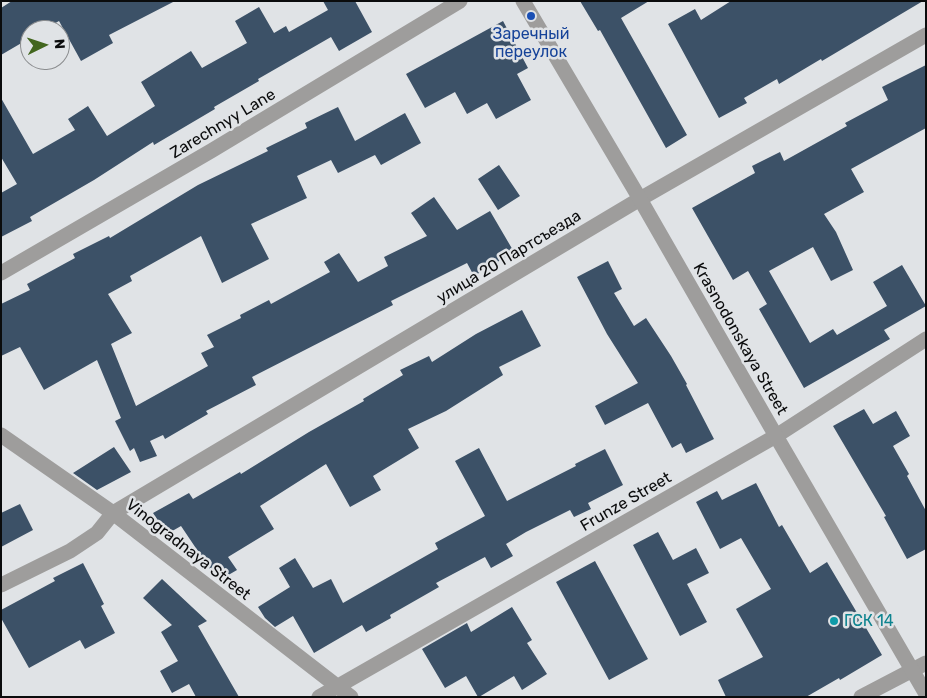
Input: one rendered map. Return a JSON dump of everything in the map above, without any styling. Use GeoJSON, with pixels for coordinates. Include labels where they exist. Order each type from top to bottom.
{"type":"FeatureCollection","features":[{"type":"Feature","properties":{"kind":"street","name":"Zarechnyy Lane"},"geometry":{"type":"LineString","coordinates":[[1,274],[211,151],[460,1]]}},
{"type":"Feature","properties":{"kind":"street","name":"Krasnodonskaya Street"},"geometry":{"type":"LineString","coordinates":[[524,1],[926,694]]}},
{"type":"Feature","properties":{"kind":"street","name":"улица 20 Партсъезда"},"geometry":{"type":"LineString","coordinates":[[1,585],[70,551],[97,533],[113,514],[640,199],[926,35]]}},
{"type":"Feature","properties":{"kind":"street","name":"Frunze Street"},"geometry":{"type":"LineString","coordinates":[[319,697],[776,436],[926,340]]}},
{"type":"Feature","properties":{"kind":"street","name":"Vinogradnaya Street"},"geometry":{"type":"LineString","coordinates":[[1,435],[113,514],[351,697]]}},
{"type":"Feature","properties":{"kind":"street"},"geometry":{"type":"LineString","coordinates":[[861,697],[926,663]]}},
{"type":"Feature","properties":{"kind":"building"},"geometry":{"type":"Polygon","coordinates":[[[12,1],[175,1],[109,35],[113,43],[81,61],[70,41],[70,20],[20,20],[20,44],[1,55],[1,8],[12,1]]]}},
{"type":"Feature","properties":{"kind":"building"},"geometry":{"type":"Polygon","coordinates":[[[323,1],[355,1],[372,32],[339,51],[331,37],[258,79],[259,81],[214,107],[215,109],[154,145],[153,142],[94,180],[30,217],[32,221],[1,237],[1,193],[17,184],[1,157],[1,98],[33,154],[75,130],[68,119],[88,106],[107,136],[155,106],[141,82],[191,51],[202,68],[247,43],[235,21],[259,7],[274,33],[286,26],[289,32],[328,10],[323,1]]]}},
{"type":"Feature","properties":{"kind":"building"},"geometry":{"type":"Polygon","coordinates":[[[580,1],[649,1],[621,18],[687,135],[666,148],[600,30],[598,31],[580,1]]]}},
{"type":"Feature","properties":{"kind":"building"},"geometry":{"type":"Polygon","coordinates":[[[731,1],[923,1],[822,61],[821,59],[779,84],[777,79],[744,98],[747,103],[719,118],[668,24],[695,9],[701,20],[731,1]]]}},
{"type":"Feature","properties":{"kind":"building"},"geometry":{"type":"Polygon","coordinates":[[[503,21],[528,68],[517,74],[531,100],[496,119],[487,103],[467,114],[455,92],[425,108],[406,74],[503,21]]]}},
{"type":"Feature","properties":{"kind":"building"},"geometry":{"type":"Polygon","coordinates":[[[926,65],[926,128],[851,169],[864,192],[824,214],[836,232],[853,270],[831,281],[813,247],[769,271],[810,343],[833,329],[837,335],[887,306],[873,282],[902,265],[926,306],[884,330],[890,339],[804,388],[759,309],[767,304],[748,271],[733,280],[692,208],[755,173],[752,166],[780,152],[784,161],[847,126],[845,123],[888,100],[882,87],[926,65]]]}},
{"type":"Feature","properties":{"kind":"building"},"geometry":{"type":"Polygon","coordinates":[[[338,107],[355,141],[405,113],[421,143],[381,165],[375,155],[338,173],[331,160],[297,176],[307,198],[251,224],[269,259],[222,283],[201,236],[130,276],[132,281],[108,294],[132,333],[111,344],[136,406],[208,366],[201,353],[214,347],[207,335],[241,318],[240,315],[269,300],[271,304],[330,272],[324,262],[339,253],[358,282],[388,266],[384,257],[427,236],[411,213],[434,197],[457,230],[490,211],[514,252],[474,276],[467,263],[391,301],[393,305],[252,377],[256,385],[206,411],[208,414],[165,439],[163,435],[150,441],[157,456],[140,462],[134,448],[130,451],[115,421],[121,418],[97,360],[44,390],[20,347],[1,356],[1,304],[30,290],[27,284],[75,258],[73,254],[109,236],[110,238],[198,185],[268,151],[266,148],[307,128],[305,123],[338,107]]]}},
{"type":"Feature","properties":{"kind":"building"},"geometry":{"type":"Polygon","coordinates":[[[499,165],[520,196],[498,210],[478,179],[499,165]]]}},
{"type":"Feature","properties":{"kind":"building"},"geometry":{"type":"Polygon","coordinates":[[[608,261],[622,289],[614,293],[634,326],[646,318],[687,384],[714,439],[686,453],[681,443],[672,448],[648,403],[605,425],[595,406],[638,383],[607,334],[577,277],[608,261]]]}},
{"type":"Feature","properties":{"kind":"building"},"geometry":{"type":"Polygon","coordinates":[[[522,310],[541,346],[499,367],[503,375],[446,411],[408,429],[419,448],[373,476],[381,490],[350,507],[326,464],[260,506],[274,529],[228,557],[237,570],[218,581],[181,526],[167,534],[153,513],[189,493],[193,499],[240,472],[241,474],[364,401],[363,399],[403,375],[400,370],[429,356],[432,362],[476,334],[522,310]]]}},
{"type":"Feature","properties":{"kind":"building"},"geometry":{"type":"Polygon","coordinates":[[[864,409],[873,424],[896,411],[910,436],[893,446],[909,474],[907,476],[926,511],[926,549],[907,559],[884,517],[886,516],[833,426],[864,409]]]}},
{"type":"Feature","properties":{"kind":"building"},"geometry":{"type":"Polygon","coordinates":[[[114,447],[131,472],[97,490],[73,473],[114,447]]]}},
{"type":"Feature","properties":{"kind":"building"},"geometry":{"type":"Polygon","coordinates":[[[479,448],[507,501],[605,449],[623,485],[588,503],[591,509],[574,517],[570,510],[506,544],[513,556],[491,568],[485,557],[436,583],[439,587],[390,615],[391,618],[366,632],[362,625],[314,653],[293,616],[275,627],[265,618],[258,607],[290,587],[279,568],[295,558],[313,588],[331,579],[343,603],[438,549],[435,543],[485,516],[455,461],[479,448]]]}},
{"type":"Feature","properties":{"kind":"building"},"geometry":{"type":"Polygon","coordinates":[[[756,483],[779,527],[782,525],[810,573],[827,562],[882,655],[840,680],[839,678],[806,697],[726,697],[718,680],[763,657],[736,609],[771,589],[741,538],[720,549],[696,502],[717,491],[722,500],[756,483]]]}},
{"type":"Feature","properties":{"kind":"building"},"geometry":{"type":"Polygon","coordinates":[[[20,504],[33,530],[1,547],[1,513],[20,504]]]}},
{"type":"Feature","properties":{"kind":"building"},"geometry":{"type":"Polygon","coordinates":[[[658,532],[673,560],[696,548],[709,573],[687,584],[707,622],[680,636],[633,545],[658,532]]]}},
{"type":"Feature","properties":{"kind":"building"},"geometry":{"type":"Polygon","coordinates":[[[595,561],[648,659],[609,680],[556,582],[595,561]]]}},
{"type":"Feature","properties":{"kind":"building"},"geometry":{"type":"Polygon","coordinates":[[[83,563],[104,604],[101,606],[115,633],[85,649],[80,640],[29,668],[1,618],[1,610],[55,581],[53,578],[83,563]]]}},
{"type":"Feature","properties":{"kind":"building"},"geometry":{"type":"Polygon","coordinates":[[[162,579],[207,621],[198,626],[239,697],[196,697],[189,684],[172,693],[160,671],[178,661],[161,632],[172,625],[143,598],[162,579]]]}},
{"type":"Feature","properties":{"kind":"building"},"geometry":{"type":"Polygon","coordinates":[[[512,607],[532,640],[527,643],[547,674],[522,690],[514,676],[479,697],[466,676],[445,688],[422,649],[467,623],[471,632],[512,607]]]}},
{"type":"Feature","properties":{"kind":"place","name":"Заречный переулок"},"geometry":{"type":"Point","coordinates":[531,16]}},
{"type":"Feature","properties":{"kind":"place","name":"ГСК 14"},"geometry":{"type":"Point","coordinates":[834,621]}}]}
